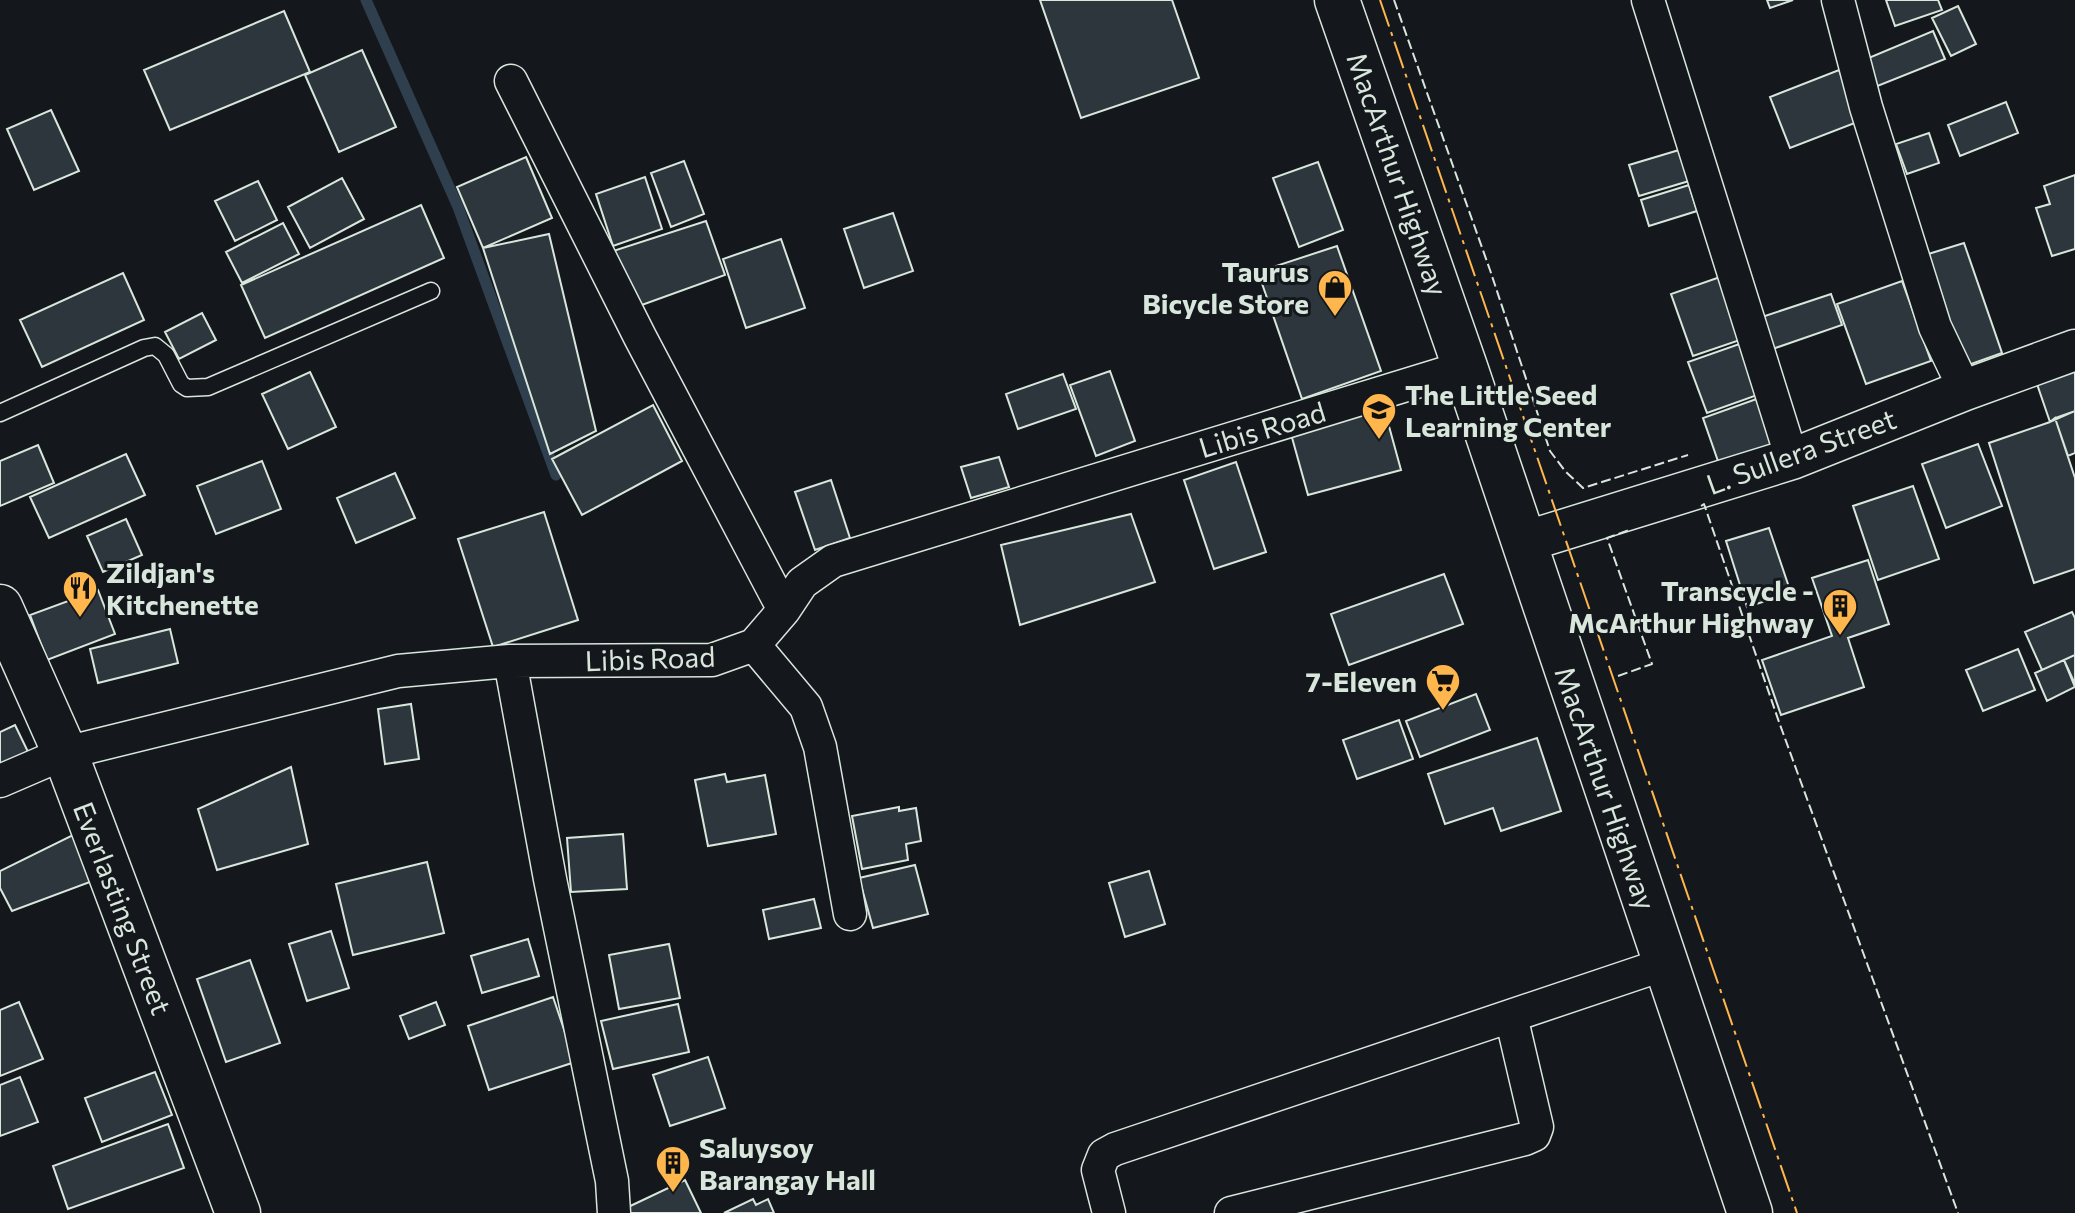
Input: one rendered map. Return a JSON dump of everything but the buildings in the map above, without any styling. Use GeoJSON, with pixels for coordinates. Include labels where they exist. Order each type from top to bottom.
{"type":"FeatureCollection","features":[{"type":"Feature","properties":{"kind":"main road","name":"MacArthur Highway"},"geometry":{"type":"LineString","coordinates":[[1337,0],[1465,367],[1750,1213]]}},
{"type":"Feature","properties":{"kind":"main road","name":"Everlasting Street"},"geometry":{"type":"LineString","coordinates":[[0,607],[65,753],[238,1213]]}},
{"type":"Feature","properties":{"kind":"street"},"geometry":{"type":"LineString","coordinates":[[1648,0],[1792,459]]}},
{"type":"Feature","properties":{"kind":"street"},"geometry":{"type":"LineString","coordinates":[[1838,0],[1866,107],[1935,327],[1965,390]]}},
{"type":"Feature","properties":{"kind":"street"},"geometry":{"type":"LineString","coordinates":[[511,81],[640,337],[784,610]]}},
{"type":"Feature","properties":{"kind":"street","name":"L. Sullera Street"},"geometry":{"type":"LineString","coordinates":[[1524,542],[1792,459],[2075,350]]}},
{"type":"Feature","properties":{"kind":"street","name":"Libis Road"},"geometry":{"type":"LineString","coordinates":[[0,781],[65,753],[398,671],[510,661],[712,660],[754,645],[802,583],[833,561],[1465,367]]}},
{"type":"Feature","properties":{"kind":"street"},"geometry":{"type":"LineString","coordinates":[[754,645],[806,707],[820,747],[850,914]]}},
{"type":"Feature","properties":{"kind":"street"},"geometry":{"type":"LineString","coordinates":[[510,661],[550,879],[612,1181],[614,1213]]}},
{"type":"Feature","properties":{"kind":"street"},"geometry":{"type":"LineString","coordinates":[[1109,1213],[1098,1170],[1104,1155],[1115,1149],[1665,964]]}},
{"type":"Feature","properties":{"kind":"street"},"geometry":{"type":"LineString","coordinates":[[1231,1213],[1534,1135],[1537,1127],[1511,1016]]}},
{"type":"Feature","properties":{"kind":"lane"},"geometry":{"type":"LineString","coordinates":[[0,413],[144,348],[155,346],[166,355],[181,384],[187,388],[208,387],[431,291]]}},
{"type":"Feature","properties":{"kind":"waterway"},"geometry":{"type":"LineString","coordinates":[[366,0],[458,207],[556,475]]}},
{"type":"Feature","properties":{"kind":"fence"},"geometry":{"type":"LineString","coordinates":[[1394,0],[1490,270],[1550,451],[1583,488],[1688,455]]}},
{"type":"Feature","properties":{"kind":"fence"},"geometry":{"type":"LineString","coordinates":[[1701,506],[1704,504],[1779,722],[1958,1213]]}},
{"type":"Feature","properties":{"kind":"fence"},"geometry":{"type":"LineString","coordinates":[[1618,676],[1652,664],[1607,538],[1629,530]]}},
{"type":"Feature","properties":{"kind":"power"},"geometry":{"type":"LineString","coordinates":[[1380,0],[1797,1213]]}},
{"type":"Feature","properties":{"kind":"place","name":"Taurus Bicycle Store"},"geometry":{"type":"Point","coordinates":[1335,318]}},
{"type":"Feature","properties":{"kind":"place","name":"The Little Seed Learning Center"},"geometry":{"type":"Point","coordinates":[1379,441]}},
{"type":"Feature","properties":{"kind":"place","name":"Zildjan's Kitchenette"},"geometry":{"type":"Point","coordinates":[80,619]}},
{"type":"Feature","properties":{"kind":"place","name":"Transcycle - McArthur Highway"},"geometry":{"type":"Point","coordinates":[1840,637]}},
{"type":"Feature","properties":{"kind":"place","name":"7-Eleven"},"geometry":{"type":"Point","coordinates":[1443,712]}},
{"type":"Feature","properties":{"kind":"place","name":"Saluysoy Barangay Hall"},"geometry":{"type":"Point","coordinates":[673,1194]}}]}
